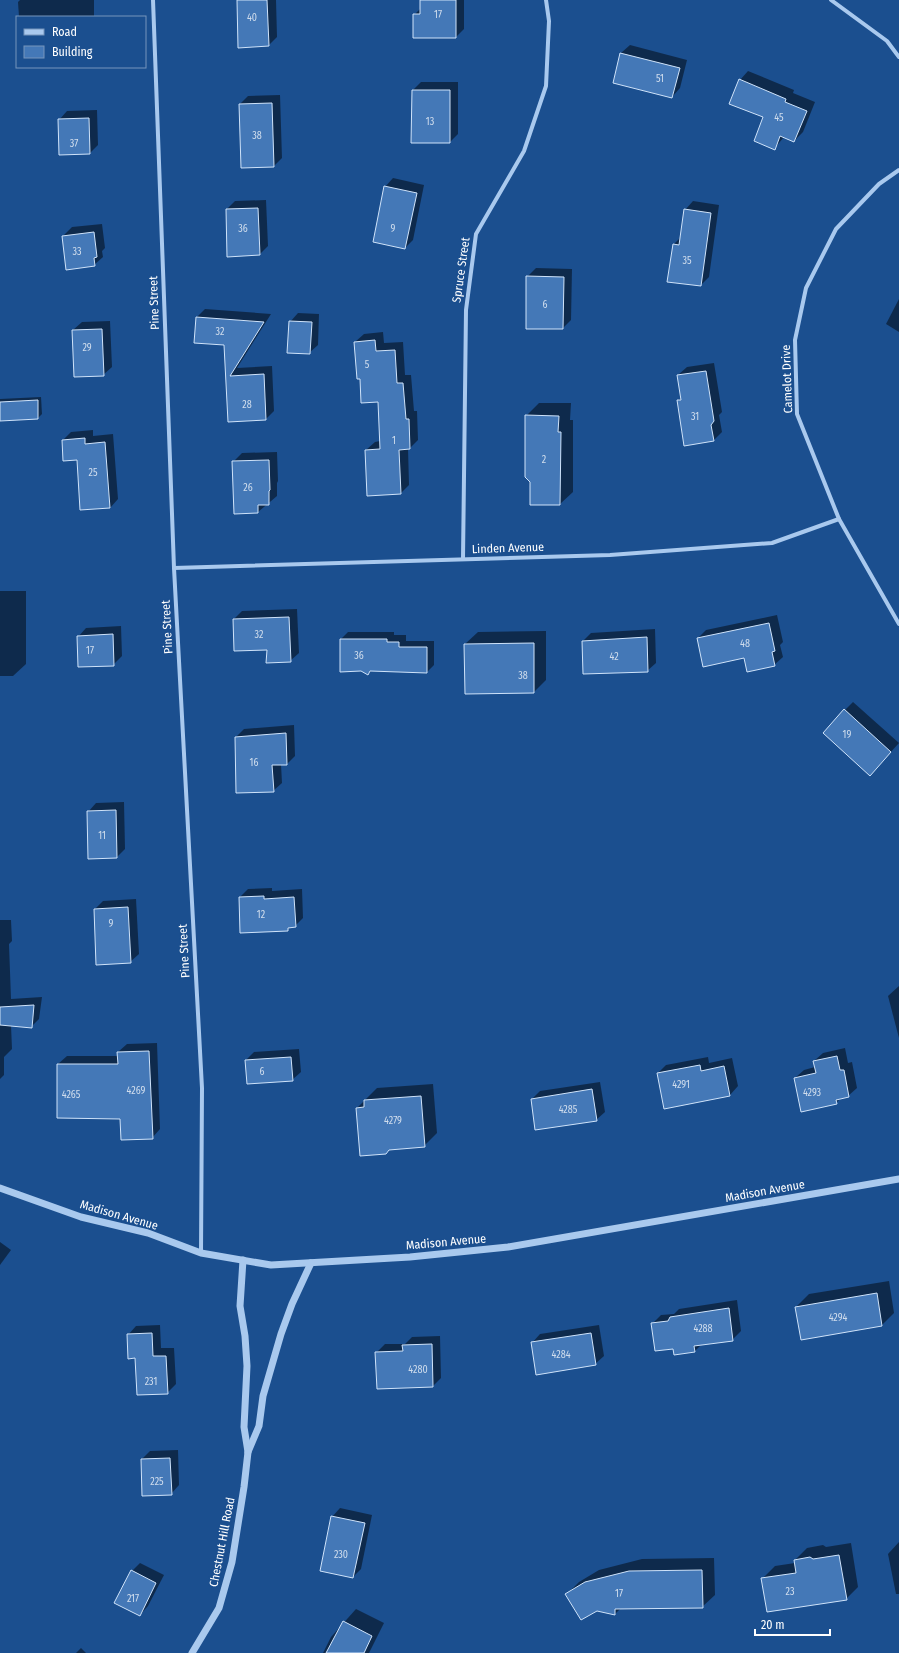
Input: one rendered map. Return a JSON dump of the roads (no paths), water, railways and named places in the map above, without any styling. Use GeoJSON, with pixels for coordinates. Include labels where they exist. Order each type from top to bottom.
{"type":"FeatureCollection","features":[{"type":"Feature","properties":{"kind":"street","name":"Pine Street"},"geometry":{"type":"LineString","coordinates":[[153,0],[174,568],[202,1088],[201,1253]]}},
{"type":"Feature","properties":{"kind":"street","name":"Spruce Street"},"geometry":{"type":"LineString","coordinates":[[463,559],[466,310],[476,234],[524,151],[546,86],[549,20],[546,0]]}},
{"type":"Feature","properties":{"kind":"street"},"geometry":{"type":"LineString","coordinates":[[831,0],[888,42],[899,57]]}},
{"type":"Feature","properties":{"kind":"street","name":"Camelot Drive"},"geometry":{"type":"LineString","coordinates":[[899,170],[879,184],[836,229],[806,288],[796,340],[797,414],[838,519],[899,624]]}},
{"type":"Feature","properties":{"kind":"street","name":"Linden Avenue"},"geometry":{"type":"LineString","coordinates":[[174,568],[610,555],[772,543],[838,519]]}},
{"type":"Feature","properties":{"kind":"street","name":"Madison Avenue"},"geometry":{"type":"LineString","coordinates":[[0,1188],[81,1216],[148,1233],[201,1253],[272,1264],[410,1257],[508,1247],[899,1179]]}},
{"type":"Feature","properties":{"kind":"street","name":"Chestnut Hill Road"},"geometry":{"type":"LineString","coordinates":[[243,1260],[240,1306],[245,1336],[246,1366],[244,1427],[248,1452]]}},
{"type":"Feature","properties":{"kind":"street","name":"Chestnut Hill Road"},"geometry":{"type":"LineString","coordinates":[[192,1653],[219,1608],[232,1562],[248,1452],[259,1426],[263,1396],[279,1341],[292,1304],[311,1263]]}}]}
